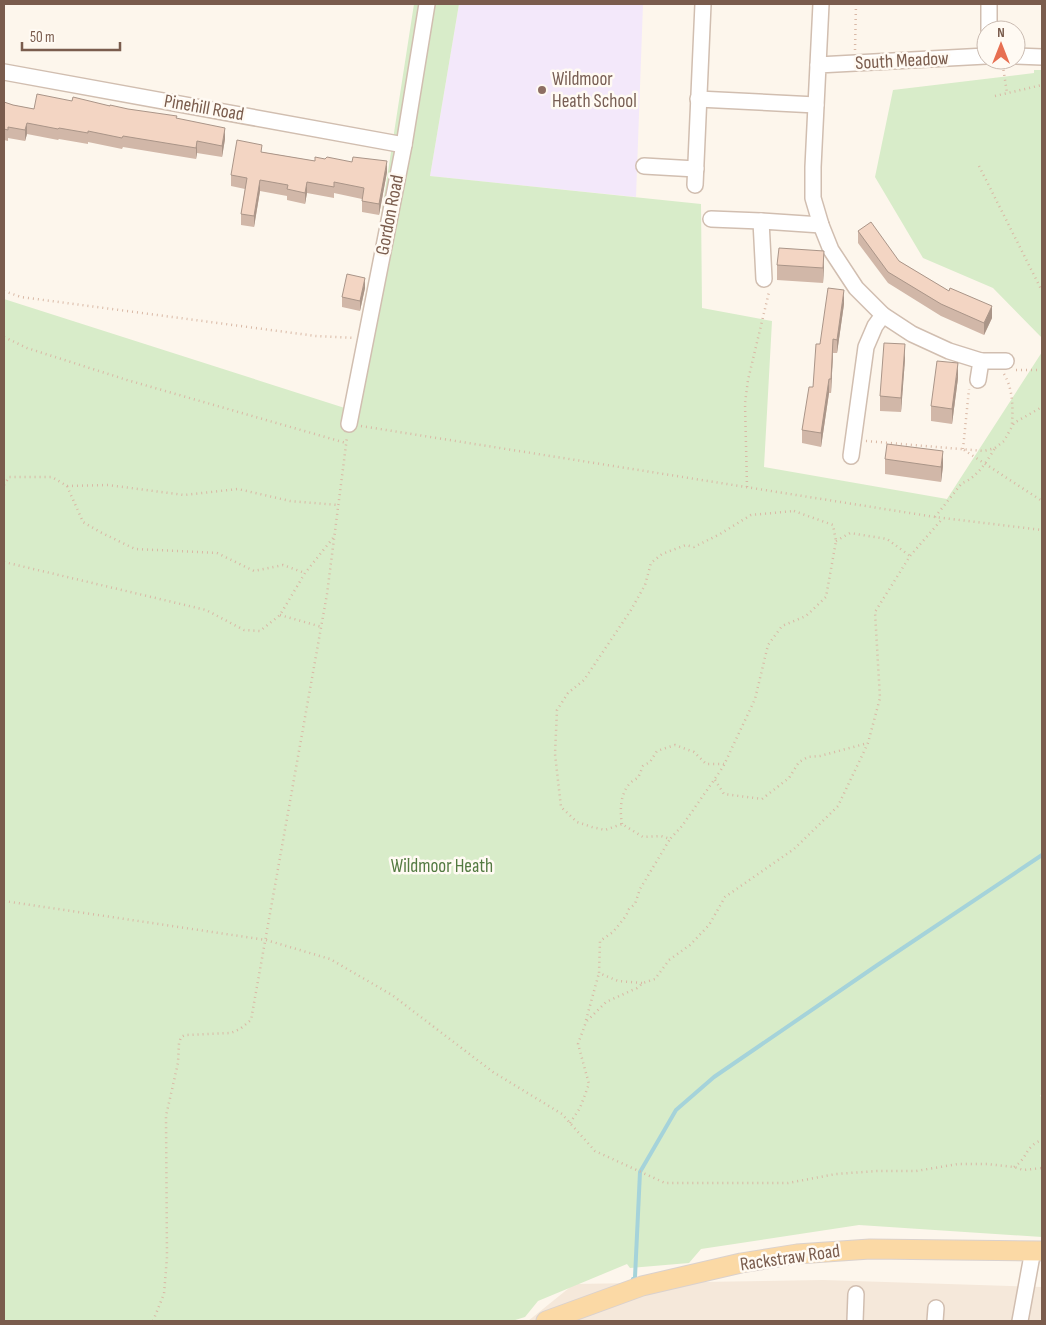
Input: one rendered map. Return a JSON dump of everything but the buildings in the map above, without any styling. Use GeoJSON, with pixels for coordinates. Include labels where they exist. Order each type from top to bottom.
{"type":"FeatureCollection","features":[{"type":"Feature","properties":{"kind":"main road","name":"Rackstraw Road"},"geometry":{"type":"LineString","coordinates":[[546,1321],[642,1286],[768,1258],[825,1251],[870,1249],[1037,1251]]}},
{"type":"Feature","properties":{"kind":"street","name":"Gordon Road"},"geometry":{"type":"LineString","coordinates":[[349,424],[404,144],[427,4]]}},
{"type":"Feature","properties":{"kind":"street"},"geometry":{"type":"LineString","coordinates":[[695,185],[703,4]]}},
{"type":"Feature","properties":{"kind":"street"},"geometry":{"type":"LineString","coordinates":[[821,4],[812,167],[813,198],[831,250],[856,288],[883,315],[912,334],[949,351],[981,361],[1006,361]]}},
{"type":"Feature","properties":{"kind":"street"},"geometry":{"type":"LineString","coordinates":[[989,4],[989,20]]}},
{"type":"Feature","properties":{"kind":"street"},"geometry":{"type":"LineString","coordinates":[[1026,56],[1042,57]]}},
{"type":"Feature","properties":{"kind":"street","name":"South Meadow"},"geometry":{"type":"LineString","coordinates":[[818,65],[976,57]]}},
{"type":"Feature","properties":{"kind":"street","name":"Pinehill Road"},"geometry":{"type":"LineString","coordinates":[[4,72],[404,144]]}},
{"type":"Feature","properties":{"kind":"street"},"geometry":{"type":"LineString","coordinates":[[698,99],[816,105]]}},
{"type":"Feature","properties":{"kind":"street"},"geometry":{"type":"LineString","coordinates":[[644,166],[696,169]]}},
{"type":"Feature","properties":{"kind":"street"},"geometry":{"type":"LineString","coordinates":[[711,219],[821,224]]}},
{"type":"Feature","properties":{"kind":"street"},"geometry":{"type":"LineString","coordinates":[[760,221],[768,282]]}},
{"type":"Feature","properties":{"kind":"street"},"geometry":{"type":"LineString","coordinates":[[851,456],[866,347],[883,315]]}},
{"type":"Feature","properties":{"kind":"street"},"geometry":{"type":"LineString","coordinates":[[978,380],[981,361]]}},
{"type":"Feature","properties":{"kind":"street"},"geometry":{"type":"LineString","coordinates":[[1020,1321],[1037,1251]]}},
{"type":"Feature","properties":{"kind":"street"},"geometry":{"type":"LineString","coordinates":[[855,1321],[856,1294]]}},
{"type":"Feature","properties":{"kind":"path"},"geometry":{"type":"LineString","coordinates":[[854,64],[856,4]]}},
{"type":"Feature","properties":{"kind":"path"},"geometry":{"type":"LineString","coordinates":[[1004,70],[1007,93]]}},
{"type":"Feature","properties":{"kind":"path"},"geometry":{"type":"LineString","coordinates":[[995,96],[1042,85]]}},
{"type":"Feature","properties":{"kind":"path"},"geometry":{"type":"LineString","coordinates":[[979,166],[1042,291]]}},
{"type":"Feature","properties":{"kind":"path"},"geometry":{"type":"LineString","coordinates":[[747,487],[745,403],[768,282]]}},
{"type":"Feature","properties":{"kind":"path"},"geometry":{"type":"LineString","coordinates":[[4,291],[21,297],[162,317],[316,336],[366,338]]}},
{"type":"Feature","properties":{"kind":"path"},"geometry":{"type":"LineString","coordinates":[[4,337],[27,348],[127,380],[347,443]]}},
{"type":"Feature","properties":{"kind":"path"},"geometry":{"type":"LineString","coordinates":[[1012,426],[1012,398],[1009,383],[1002,370],[1042,370]]}},
{"type":"Feature","properties":{"kind":"path"},"geometry":{"type":"LineString","coordinates":[[963,449],[969,380],[978,380]]}},
{"type":"Feature","properties":{"kind":"path"},"geometry":{"type":"LineString","coordinates":[[852,440],[984,451],[995,448],[1004,441],[1014,423],[1042,407]]}},
{"type":"Feature","properties":{"kind":"path"},"geometry":{"type":"LineString","coordinates":[[153,1320],[164,1294],[167,1257],[166,1116],[178,1063],[179,1044],[181,1037],[185,1034],[231,1033],[240,1029],[251,1020],[322,627],[349,424],[935,517],[1042,530]]}},
{"type":"Feature","properties":{"kind":"path"},"geometry":{"type":"LineString","coordinates":[[935,517],[962,483],[967,481],[986,464],[995,448]]}},
{"type":"Feature","properties":{"kind":"path"},"geometry":{"type":"LineString","coordinates":[[963,449],[1042,501]]}},
{"type":"Feature","properties":{"kind":"path"},"geometry":{"type":"LineString","coordinates":[[4,485],[9,478],[52,477],[67,486],[108,485],[184,495],[238,489],[290,501],[338,505]]}},
{"type":"Feature","properties":{"kind":"path"},"geometry":{"type":"LineString","coordinates":[[67,486],[82,522],[135,549],[217,553],[254,571],[283,565],[305,573]]}},
{"type":"Feature","properties":{"kind":"path"},"geometry":{"type":"LineString","coordinates":[[570,1123],[580,1108],[589,1084],[578,1044],[599,974],[600,941],[612,932],[635,904],[640,889],[670,839],[682,826],[724,764],[756,699],[768,645],[782,626],[806,616],[826,597],[836,541],[833,525],[794,511],[751,515],[694,547],[686,545],[662,554],[651,563],[645,585],[631,610],[584,680],[568,693],[557,710],[555,754],[561,807],[577,822],[592,827],[605,830],[622,824]]}},
{"type":"Feature","properties":{"kind":"path"},"geometry":{"type":"LineString","coordinates":[[586,1022],[606,1002],[655,978],[669,960],[690,945],[709,925],[725,897],[794,849],[838,806],[868,743],[880,698],[875,612],[910,556],[943,518]]}},
{"type":"Feature","properties":{"kind":"path"},"geometry":{"type":"LineString","coordinates":[[836,541],[850,533],[887,539],[910,556]]}},
{"type":"Feature","properties":{"kind":"path"},"geometry":{"type":"LineString","coordinates":[[4,562],[206,610],[244,630],[260,630],[280,615],[305,573],[333,538]]}},
{"type":"Feature","properties":{"kind":"path"},"geometry":{"type":"LineString","coordinates":[[280,615],[322,627]]}},
{"type":"Feature","properties":{"kind":"path"},"geometry":{"type":"LineString","coordinates":[[714,780],[724,794],[762,799],[789,778],[799,762],[808,757],[820,756],[868,743]]}},
{"type":"Feature","properties":{"kind":"path"},"geometry":{"type":"LineString","coordinates":[[670,839],[661,836],[643,837],[622,824],[620,811],[624,793],[631,781],[638,778],[643,766],[650,762],[658,751],[675,745],[694,752],[706,764],[724,764]]}},
{"type":"Feature","properties":{"kind":"path"},"geometry":{"type":"LineString","coordinates":[[5,902],[266,940],[330,959],[392,995],[493,1072],[562,1114],[595,1151],[665,1183],[788,1183],[836,1174],[916,1171],[958,1164],[987,1164],[1023,1170],[1042,1168]]}},
{"type":"Feature","properties":{"kind":"path"},"geometry":{"type":"LineString","coordinates":[[599,974],[618,981],[643,983]]}},
{"type":"Feature","properties":{"kind":"path"},"geometry":{"type":"LineString","coordinates":[[1014,1167],[1022,1162],[1032,1144],[1042,1140]]}},
{"type":"Feature","properties":{"kind":"shaded area","name":"Wildmoor Heath School"},"geometry":{"type":"Polygon","coordinates":[[[459,4],[643,4],[636,197],[430,176],[459,4]]]}},
{"type":"Feature","properties":{"kind":"shaded area"},"geometry":{"type":"Polygon","coordinates":[[[823,1280],[1042,1287],[1042,1321],[528,1321],[574,1284],[823,1280]]]}},
{"type":"Feature","properties":{"kind":"green space","name":"Wildmoor Heath"},"geometry":{"type":"Polygon","coordinates":[[[414,4],[459,4],[430,176],[701,204],[702,308],[772,321],[764,467],[947,499],[1042,352],[1042,1094],[1040,1096],[1042,1097],[1042,1237],[859,1225],[701,1249],[689,1263],[630,1268],[627,1264],[538,1301],[525,1317],[512,1321],[4,1321],[4,299],[351,410],[414,4]]]}},
{"type":"Feature","properties":{"kind":"green space"},"geometry":{"type":"Polygon","coordinates":[[[1034,70],[1042,70],[1042,338],[993,288],[923,258],[875,177],[893,90],[1034,73],[1034,70]]]}},
{"type":"Feature","properties":{"kind":"waterway"},"geometry":{"type":"LineString","coordinates":[[633,1279],[635,1277],[640,1172],[676,1110],[714,1077],[1042,855]]}},
{"type":"Feature","properties":{"kind":"place","name":"Wildmoor Heath School"},"geometry":{"type":"Point","coordinates":[542,90]}}]}
